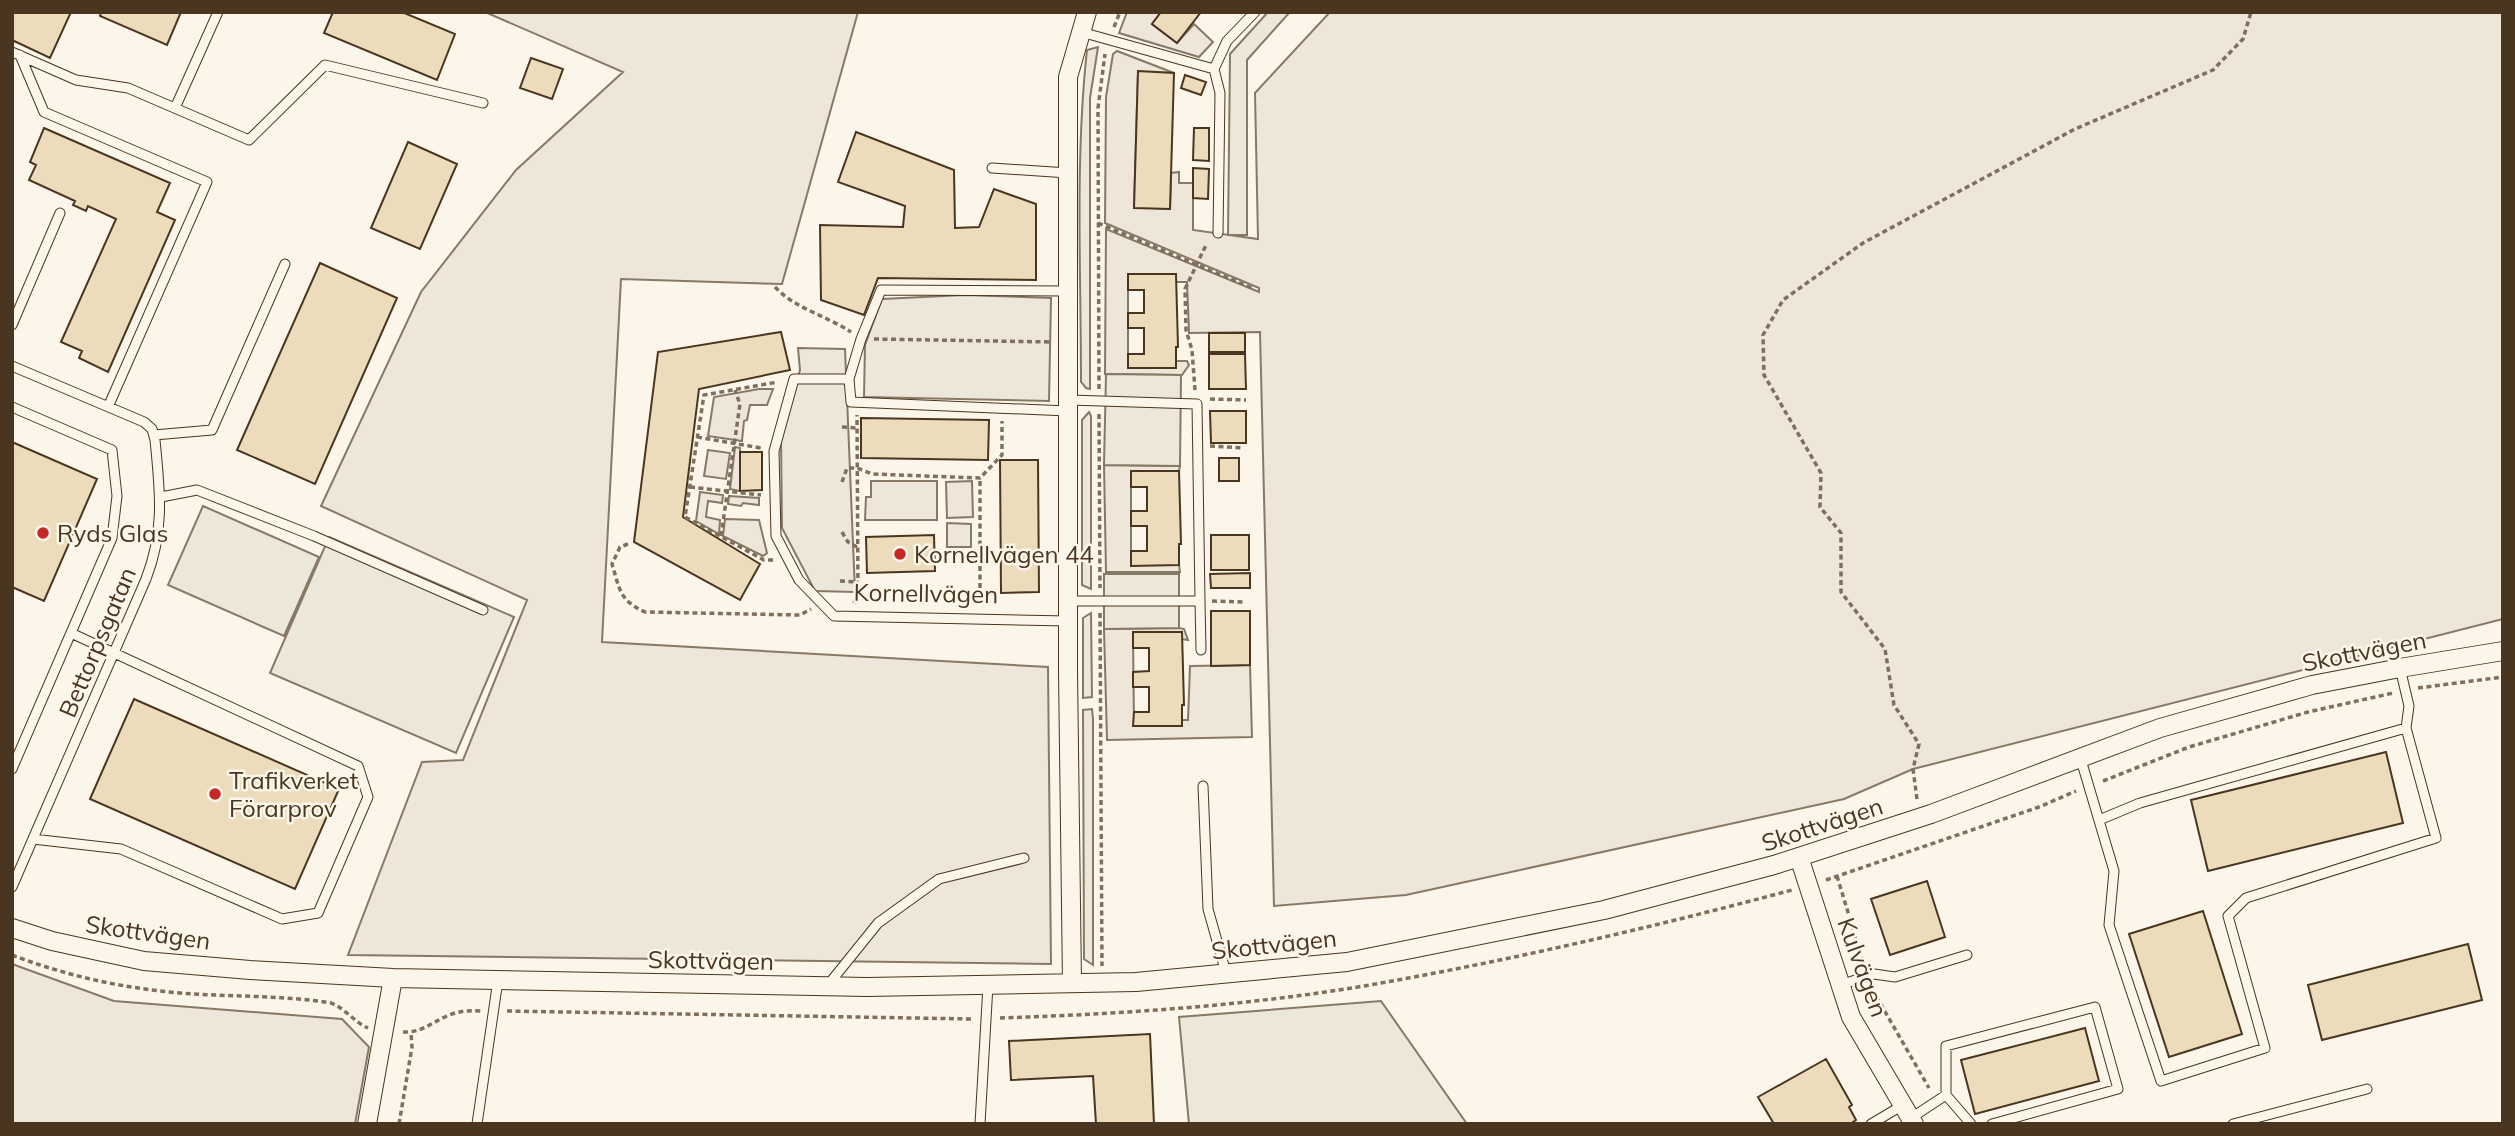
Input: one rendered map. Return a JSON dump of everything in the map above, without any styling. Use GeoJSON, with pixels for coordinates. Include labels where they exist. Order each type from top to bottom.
{"type":"FeatureCollection","features":[{"type":"Feature","properties":{"kind":"street"},"geometry":{"type":"LineString","coordinates":[[1072,983],[1068,621],[1069,78],[1087,12]]}},
{"type":"Feature","properties":{"kind":"street","name":"Skottvägen"},"geometry":{"type":"LineString","coordinates":[[12,928],[52,941],[144,961],[393,978],[827,987],[988,985],[1136,982],[1347,962],[1604,910],[1799,857],[1919,818],[2081,760],[2160,728],[2312,685],[2503,651]]}},
{"type":"Feature","properties":{"kind":"street","name":"Kulvägen"},"geometry":{"type":"LineString","coordinates":[[1799,857],[1851,1017],[1909,1116]]}},
{"type":"Feature","properties":{"kind":"street"},"geometry":{"type":"LineString","coordinates":[[368,1124],[393,978]]}},
{"type":"Feature","properties":{"kind":"lane"},"geometry":{"type":"LineString","coordinates":[[175,108],[218,12]]}},
{"type":"Feature","properties":{"kind":"lane"},"geometry":{"type":"LineString","coordinates":[[1218,233],[1220,93],[1214,69],[1227,41],[1255,12]]}},
{"type":"Feature","properties":{"kind":"lane"},"geometry":{"type":"LineString","coordinates":[[1081,32],[1214,69]]}},
{"type":"Feature","properties":{"kind":"lane"},"geometry":{"type":"LineString","coordinates":[[16,54],[76,80],[128,88],[249,140],[325,65],[483,103]]}},
{"type":"Feature","properties":{"kind":"lane"},"geometry":{"type":"LineString","coordinates":[[16,54],[44,112],[207,183],[108,407]]}},
{"type":"Feature","properties":{"kind":"lane"},"geometry":{"type":"LineString","coordinates":[[992,168],[1068,173]]}},
{"type":"Feature","properties":{"kind":"lane"},"geometry":{"type":"LineString","coordinates":[[12,325],[60,213]]}},
{"type":"Feature","properties":{"kind":"lane"},"geometry":{"type":"LineString","coordinates":[[12,366],[144,422],[154,435],[212,430],[285,264]]}},
{"type":"Feature","properties":{"kind":"lane"},"geometry":{"type":"LineString","coordinates":[[1068,291],[881,290],[861,339],[849,379],[851,402],[1002,408],[1099,401],[1196,404],[1201,650]]}},
{"type":"Feature","properties":{"kind":"lane"},"geometry":{"type":"LineString","coordinates":[[794,379],[849,379]]}},
{"type":"Feature","properties":{"kind":"lane","name":"Kornellvägen"},"geometry":{"type":"LineString","coordinates":[[794,379],[774,451],[776,536],[799,580],[834,616],[1068,621]]}},
{"type":"Feature","properties":{"kind":"lane"},"geometry":{"type":"LineString","coordinates":[[12,407],[112,450],[117,496],[112,538],[12,769]]}},
{"type":"Feature","properties":{"kind":"lane","name":"Bettorpsgatan"},"geometry":{"type":"LineString","coordinates":[[12,887],[152,563],[158,537],[161,497],[154,435]]}},
{"type":"Feature","properties":{"kind":"lane"},"geometry":{"type":"LineString","coordinates":[[161,497],[197,490],[314,536],[483,610]]}},
{"type":"Feature","properties":{"kind":"lane"},"geometry":{"type":"LineString","coordinates":[[1068,601],[1200,601]]}},
{"type":"Feature","properties":{"kind":"lane"},"geometry":{"type":"LineString","coordinates":[[33,839],[121,849],[282,919],[318,913],[368,797],[358,766],[71,633]]}},
{"type":"Feature","properties":{"kind":"lane"},"geometry":{"type":"LineString","coordinates":[[2081,760],[2114,871],[2109,925],[2161,1081],[2265,1048],[2228,916],[2246,898],[2436,838],[2406,728],[2409,706],[2400,668]]}},
{"type":"Feature","properties":{"kind":"lane"},"geometry":{"type":"LineString","coordinates":[[2099,821],[2140,803],[2406,728]]}},
{"type":"Feature","properties":{"kind":"lane"},"geometry":{"type":"LineString","coordinates":[[1203,786],[1208,909],[1226,973]]}},
{"type":"Feature","properties":{"kind":"lane"},"geometry":{"type":"LineString","coordinates":[[827,987],[878,923],[939,879],[1024,858]]}},
{"type":"Feature","properties":{"kind":"lane"},"geometry":{"type":"LineString","coordinates":[[1840,985],[1874,974],[1895,977],[1967,955]]}},
{"type":"Feature","properties":{"kind":"lane"},"geometry":{"type":"LineString","coordinates":[[477,1124],[498,980]]}},
{"type":"Feature","properties":{"kind":"lane"},"geometry":{"type":"LineString","coordinates":[[980,1124],[988,985]]}},
{"type":"Feature","properties":{"kind":"lane"},"geometry":{"type":"LineString","coordinates":[[1970,1124],[1947,1095],[1946,1046],[2095,1007],[2118,1089],[1993,1124]]}},
{"type":"Feature","properties":{"kind":"lane"},"geometry":{"type":"LineString","coordinates":[[2233,1124],[2367,1089]]}},
{"type":"Feature","properties":{"kind":"lane"},"geometry":{"type":"LineString","coordinates":[[1871,1124],[1909,1116],[1947,1095]]}},
{"type":"Feature","properties":{"kind":"path"},"geometry":{"type":"LineString","coordinates":[[1105,1014],[1102,964],[1098,108],[1102,67],[1120,12]]}},
{"type":"Feature","properties":{"kind":"path"},"geometry":{"type":"LineString","coordinates":[[1919,818],[1913,769],[1919,744],[1894,705],[1885,649],[1841,592],[1841,533],[1820,507],[1821,473],[1764,375],[1763,335],[1783,300],[1863,243],[2075,129],[2213,70],[2243,39],[2251,12]]}},
{"type":"Feature","properties":{"kind":"path"},"geometry":{"type":"LineString","coordinates":[[1098,223],[1252,288]]}},
{"type":"Feature","properties":{"kind":"path"},"geometry":{"type":"LineString","coordinates":[[1218,233],[1210,238],[1185,289],[1186,330],[1192,350],[1196,404],[1205,399],[1246,400]]}},
{"type":"Feature","properties":{"kind":"path"},"geometry":{"type":"LineString","coordinates":[[775,287],[784,297],[832,320],[861,339],[1054,342]]}},
{"type":"Feature","properties":{"kind":"path"},"geometry":{"type":"LineString","coordinates":[[789,559],[764,560],[685,517],[704,395],[794,379]]}},
{"type":"Feature","properties":{"kind":"path"},"geometry":{"type":"LineString","coordinates":[[721,537],[740,404],[735,390]]}},
{"type":"Feature","properties":{"kind":"path"},"geometry":{"type":"LineString","coordinates":[[850,616],[858,590],[857,402]]}},
{"type":"Feature","properties":{"kind":"path"},"geometry":{"type":"LineString","coordinates":[[979,619],[980,478],[1003,455],[1002,408]]}},
{"type":"Feature","properties":{"kind":"path"},"geometry":{"type":"LineString","coordinates":[[842,427],[857,428]]}},
{"type":"Feature","properties":{"kind":"path"},"geometry":{"type":"LineString","coordinates":[[697,437],[774,451]]}},
{"type":"Feature","properties":{"kind":"path"},"geometry":{"type":"LineString","coordinates":[[1198,446],[1243,447]]}},
{"type":"Feature","properties":{"kind":"path"},"geometry":{"type":"LineString","coordinates":[[842,482],[847,468],[858,468],[872,474],[980,478]]}},
{"type":"Feature","properties":{"kind":"path"},"geometry":{"type":"LineString","coordinates":[[690,487],[774,496]]}},
{"type":"Feature","properties":{"kind":"path"},"geometry":{"type":"LineString","coordinates":[[842,532],[848,542],[858,548]]}},
{"type":"Feature","properties":{"kind":"path"},"geometry":{"type":"LineString","coordinates":[[628,544],[620,547],[612,564],[620,592],[629,605],[645,612],[800,615],[822,603]]}},
{"type":"Feature","properties":{"kind":"path"},"geometry":{"type":"LineString","coordinates":[[840,581],[858,582]]}},
{"type":"Feature","properties":{"kind":"path"},"geometry":{"type":"LineString","coordinates":[[1200,601],[1244,602]]}},
{"type":"Feature","properties":{"kind":"path"},"geometry":{"type":"LineString","coordinates":[[2088,786],[2189,747],[2308,712],[2405,691],[2503,677]]}},
{"type":"Feature","properties":{"kind":"path"},"geometry":{"type":"LineString","coordinates":[[1837,876],[1878,1001],[1936,1101]]}},
{"type":"Feature","properties":{"kind":"path"},"geometry":{"type":"LineString","coordinates":[[399,1124],[412,1046],[411,1032]]}},
{"type":"Feature","properties":{"kind":"shaded area"},"geometry":{"type":"Polygon","coordinates":[[[485,12],[858,12],[782,284],[621,279],[602,642],[1048,667],[1051,964],[348,955],[422,762],[463,760],[527,600],[321,506],[421,292],[516,170],[623,72],[485,12]]]}},
{"type":"Feature","properties":{"kind":"shaded area"},"geometry":{"type":"Polygon","coordinates":[[[1127,12],[1161,12],[1152,24],[1177,43],[1194,24],[1213,42],[1199,57],[1119,33],[1127,12]]]}},
{"type":"Feature","properties":{"kind":"shaded area"},"geometry":{"type":"Polygon","coordinates":[[[1268,12],[1290,12],[1247,60],[1247,235],[1228,235],[1230,54],[1268,12]]]}},
{"type":"Feature","properties":{"kind":"shaded area"},"geometry":{"type":"Polygon","coordinates":[[[1330,12],[2503,12],[2503,619],[1913,769],[1844,799],[1406,895],[1274,906],[1260,332],[1189,333],[1187,282],[1176,282],[1176,274],[1128,274],[1128,368],[1176,368],[1176,361],[1187,361],[1189,365],[1182,375],[1105,374],[1106,229],[1259,292],[1259,288],[1105,223],[1106,97],[1113,54],[1117,51],[1174,73],[1138,72],[1134,207],[1170,209],[1171,173],[1179,172],[1179,183],[1193,183],[1193,230],[1258,239],[1255,93],[1330,12]]]}},
{"type":"Feature","properties":{"kind":"shaded area"},"geometry":{"type":"Polygon","coordinates":[[[1098,47],[1090,98],[1090,389],[1081,382],[1080,174],[1087,50],[1098,47]]]}},
{"type":"Feature","properties":{"kind":"shaded area"},"geometry":{"type":"Polygon","coordinates":[[[965,295],[1051,298],[1049,401],[864,397],[865,345],[882,299],[965,295]]]}},
{"type":"Feature","properties":{"kind":"shaded area"},"geometry":{"type":"Polygon","coordinates":[[[798,348],[845,349],[855,592],[815,591],[782,528],[781,438],[800,370],[798,348]]]}},
{"type":"Feature","properties":{"kind":"shaded area"},"geometry":{"type":"Polygon","coordinates":[[[1106,374],[1181,375],[1180,466],[1104,465],[1106,374]]]}},
{"type":"Feature","properties":{"kind":"shaded area"},"geometry":{"type":"Polygon","coordinates":[[[773,389],[767,405],[750,405],[747,420],[744,421],[742,441],[708,436],[714,397],[773,389]]]}},
{"type":"Feature","properties":{"kind":"shaded area"},"geometry":{"type":"Polygon","coordinates":[[[1089,412],[1091,589],[1082,585],[1082,420],[1089,412]]]}},
{"type":"Feature","properties":{"kind":"shaded area"},"geometry":{"type":"Polygon","coordinates":[[[735,447],[740,448],[740,491],[730,489],[735,447]]]}},
{"type":"Feature","properties":{"kind":"shaded area"},"geometry":{"type":"Polygon","coordinates":[[[708,450],[730,453],[726,479],[704,476],[708,450]]]}},
{"type":"Feature","properties":{"kind":"shaded area"},"geometry":{"type":"Polygon","coordinates":[[[1104,465],[1180,466],[1179,471],[1131,472],[1131,565],[1179,565],[1180,572],[1106,572],[1104,465]]]}},
{"type":"Feature","properties":{"kind":"shaded area"},"geometry":{"type":"Polygon","coordinates":[[[871,481],[937,481],[937,520],[865,520],[866,497],[871,497],[871,481]]]}},
{"type":"Feature","properties":{"kind":"shaded area"},"geometry":{"type":"Polygon","coordinates":[[[972,481],[973,517],[947,518],[946,482],[972,481]]]}},
{"type":"Feature","properties":{"kind":"shaded area"},"geometry":{"type":"Polygon","coordinates":[[[700,492],[723,495],[722,503],[708,501],[706,517],[720,520],[719,534],[696,521],[700,492]]]}},
{"type":"Feature","properties":{"kind":"shaded area"},"geometry":{"type":"Polygon","coordinates":[[[729,496],[759,498],[759,505],[728,504],[729,496]]]}},
{"type":"Feature","properties":{"kind":"shaded area"},"geometry":{"type":"Polygon","coordinates":[[[203,506],[319,557],[284,636],[168,585],[203,506]]]}},
{"type":"Feature","properties":{"kind":"shaded area"},"geometry":{"type":"Polygon","coordinates":[[[725,519],[759,520],[767,553],[763,556],[723,536],[725,519]]]}},
{"type":"Feature","properties":{"kind":"shaded area"},"geometry":{"type":"Polygon","coordinates":[[[947,523],[971,524],[971,547],[947,547],[947,523]]]}},
{"type":"Feature","properties":{"kind":"shaded area"},"geometry":{"type":"Polygon","coordinates":[[[329,537],[514,617],[456,753],[270,673],[329,537]]]}},
{"type":"Feature","properties":{"kind":"shaded area"},"geometry":{"type":"Polygon","coordinates":[[[1104,574],[1179,574],[1179,628],[1104,629],[1104,574]]]}},
{"type":"Feature","properties":{"kind":"shaded area"},"geometry":{"type":"Polygon","coordinates":[[[1091,613],[1092,697],[1083,698],[1083,618],[1091,613]]]}},
{"type":"Feature","properties":{"kind":"shaded area"},"geometry":{"type":"Polygon","coordinates":[[[1104,629],[1184,629],[1188,640],[1133,632],[1134,726],[1181,726],[1182,720],[1188,720],[1190,666],[1250,665],[1252,737],[1107,740],[1104,629]]]}},
{"type":"Feature","properties":{"kind":"shaded area"},"geometry":{"type":"Polygon","coordinates":[[[1092,709],[1093,965],[1084,959],[1083,710],[1092,709]]]}},
{"type":"Feature","properties":{"kind":"shaded area"},"geometry":{"type":"Polygon","coordinates":[[[12,964],[114,1001],[342,1019],[369,1047],[355,1124],[12,1124],[12,964]]]}},
{"type":"Feature","properties":{"kind":"shaded area"},"geometry":{"type":"Polygon","coordinates":[[[1381,1001],[1467,1124],[1189,1124],[1179,1017],[1381,1001]]]}},
{"type":"Feature","properties":{"kind":"building"},"geometry":{"type":"Polygon","coordinates":[[[12,12],[71,12],[50,58],[12,40],[12,12]]]}},
{"type":"Feature","properties":{"kind":"building"},"geometry":{"type":"Polygon","coordinates":[[[101,12],[181,12],[167,45],[100,16],[101,12]]]}},
{"type":"Feature","properties":{"kind":"building"},"geometry":{"type":"Polygon","coordinates":[[[333,12],[402,12],[455,34],[437,80],[324,33],[333,12]]]}},
{"type":"Feature","properties":{"kind":"building"},"geometry":{"type":"Polygon","coordinates":[[[1161,12],[1201,12],[1177,43],[1152,24],[1161,12]]]}},
{"type":"Feature","properties":{"kind":"building"},"geometry":{"type":"Polygon","coordinates":[[[531,58],[563,69],[552,99],[520,88],[531,58]]]}},
{"type":"Feature","properties":{"kind":"building"},"geometry":{"type":"Polygon","coordinates":[[[1138,71],[1174,73],[1170,209],[1134,208],[1138,71]]]}},
{"type":"Feature","properties":{"kind":"building"},"geometry":{"type":"Polygon","coordinates":[[[1185,75],[1206,82],[1201,95],[1181,88],[1185,75]]]}},
{"type":"Feature","properties":{"kind":"building"},"geometry":{"type":"Polygon","coordinates":[[[44,128],[170,183],[157,212],[175,220],[108,372],[79,358],[82,351],[61,342],[116,219],[88,206],[86,211],[73,205],[75,201],[29,180],[36,165],[30,162],[44,128]]]}},
{"type":"Feature","properties":{"kind":"building"},"geometry":{"type":"Polygon","coordinates":[[[1194,128],[1209,128],[1209,161],[1193,160],[1194,128]]]}},
{"type":"Feature","properties":{"kind":"building"},"geometry":{"type":"Polygon","coordinates":[[[856,132],[954,170],[955,228],[979,227],[994,189],[1036,204],[1036,280],[878,278],[864,315],[821,300],[820,225],[903,227],[905,206],[838,182],[856,132]]]}},
{"type":"Feature","properties":{"kind":"building"},"geometry":{"type":"Polygon","coordinates":[[[408,142],[457,164],[420,249],[371,228],[408,142]]]}},
{"type":"Feature","properties":{"kind":"building"},"geometry":{"type":"Polygon","coordinates":[[[1193,168],[1209,169],[1208,199],[1193,198],[1193,168]]]}},
{"type":"Feature","properties":{"kind":"building"},"geometry":{"type":"Polygon","coordinates":[[[320,263],[397,298],[315,484],[237,450],[320,263]]]}},
{"type":"Feature","properties":{"kind":"building"},"geometry":{"type":"Polygon","coordinates":[[[1128,274],[1176,274],[1176,368],[1128,368],[1128,354],[1144,354],[1144,328],[1128,328],[1128,313],[1144,313],[1144,290],[1128,290],[1128,274]]]}},
{"type":"Feature","properties":{"kind":"building"},"geometry":{"type":"Polygon","coordinates":[[[781,332],[790,370],[699,389],[683,517],[760,564],[740,600],[634,542],[658,352],[781,332]]]}},
{"type":"Feature","properties":{"kind":"building"},"geometry":{"type":"Polygon","coordinates":[[[1209,333],[1245,333],[1245,352],[1209,352],[1209,333]]]}},
{"type":"Feature","properties":{"kind":"building"},"geometry":{"type":"Polygon","coordinates":[[[1209,354],[1245,354],[1246,389],[1209,389],[1209,354]]]}},
{"type":"Feature","properties":{"kind":"building"},"geometry":{"type":"Polygon","coordinates":[[[1210,411],[1246,411],[1246,443],[1211,443],[1210,411]]]}},
{"type":"Feature","properties":{"kind":"building"},"geometry":{"type":"Polygon","coordinates":[[[861,418],[989,420],[988,460],[861,458],[861,418]]]}},
{"type":"Feature","properties":{"kind":"building","name":"Ryds Glas"},"geometry":{"type":"Polygon","coordinates":[[[12,442],[97,479],[44,601],[12,587],[12,442]]]}},
{"type":"Feature","properties":{"kind":"building"},"geometry":{"type":"Polygon","coordinates":[[[740,452],[762,452],[762,490],[740,491],[740,452]]]}},
{"type":"Feature","properties":{"kind":"building"},"geometry":{"type":"Polygon","coordinates":[[[1219,458],[1239,458],[1239,481],[1219,481],[1219,458]]]}},
{"type":"Feature","properties":{"kind":"building"},"geometry":{"type":"Polygon","coordinates":[[[1000,460],[1038,460],[1039,592],[1001,593],[1000,460]]]}},
{"type":"Feature","properties":{"kind":"building"},"geometry":{"type":"Polygon","coordinates":[[[1131,471],[1179,471],[1179,565],[1131,566],[1131,551],[1147,551],[1147,526],[1131,526],[1131,511],[1147,511],[1147,487],[1131,487],[1131,471]]]}},
{"type":"Feature","properties":{"kind":"building","name":"Kornellvägen 44"},"geometry":{"type":"Polygon","coordinates":[[[934,535],[935,571],[867,573],[866,537],[934,535]]]}},
{"type":"Feature","properties":{"kind":"building"},"geometry":{"type":"Polygon","coordinates":[[[1211,535],[1249,535],[1249,570],[1211,570],[1211,535]]]}},
{"type":"Feature","properties":{"kind":"building"},"geometry":{"type":"Polygon","coordinates":[[[1250,573],[1250,588],[1211,588],[1210,574],[1250,573]]]}},
{"type":"Feature","properties":{"kind":"building"},"geometry":{"type":"Polygon","coordinates":[[[1211,611],[1250,611],[1250,665],[1211,666],[1211,611]]]}},
{"type":"Feature","properties":{"kind":"building"},"geometry":{"type":"Polygon","coordinates":[[[1133,632],[1182,632],[1182,726],[1133,726],[1134,712],[1149,712],[1149,687],[1133,687],[1133,672],[1149,671],[1149,648],[1133,648],[1133,632]]]}},
{"type":"Feature","properties":{"kind":"building","name":"Trafikverket Förarprov"},"geometry":{"type":"Polygon","coordinates":[[[134,699],[339,789],[295,889],[90,799],[134,699]]]}},
{"type":"Feature","properties":{"kind":"building"},"geometry":{"type":"Polygon","coordinates":[[[2386,752],[2403,823],[2208,871],[2191,800],[2386,752]]]}},
{"type":"Feature","properties":{"kind":"building"},"geometry":{"type":"Polygon","coordinates":[[[1927,881],[1945,937],[1890,955],[1871,899],[1927,881]]]}},
{"type":"Feature","properties":{"kind":"building"},"geometry":{"type":"Polygon","coordinates":[[[2203,911],[2242,1034],[2169,1057],[2129,934],[2203,911]]]}},
{"type":"Feature","properties":{"kind":"building"},"geometry":{"type":"Polygon","coordinates":[[[2468,944],[2482,1000],[2322,1040],[2308,985],[2468,944]]]}},
{"type":"Feature","properties":{"kind":"building"},"geometry":{"type":"Polygon","coordinates":[[[2085,1028],[2099,1081],[1975,1114],[1961,1060],[2085,1028]]]}},
{"type":"Feature","properties":{"kind":"building"},"geometry":{"type":"Polygon","coordinates":[[[1150,1034],[1154,1124],[1096,1124],[1093,1076],[1011,1080],[1009,1041],[1150,1034]]]}},
{"type":"Feature","properties":{"kind":"building"},"geometry":{"type":"Polygon","coordinates":[[[1826,1059],[1852,1105],[1849,1107],[1856,1120],[1850,1124],[1774,1124],[1758,1097],[1826,1059]]]}},
{"type":"Feature","properties":{"kind":"place","name":"Ryds Glas"},"geometry":{"type":"Point","coordinates":[43,533]}},
{"type":"Feature","properties":{"kind":"place","name":"Kornellvägen 44"},"geometry":{"type":"Point","coordinates":[900,554]}},
{"type":"Feature","properties":{"kind":"place","name":"Trafikverket Förarprov"},"geometry":{"type":"Point","coordinates":[215,794]}}]}
